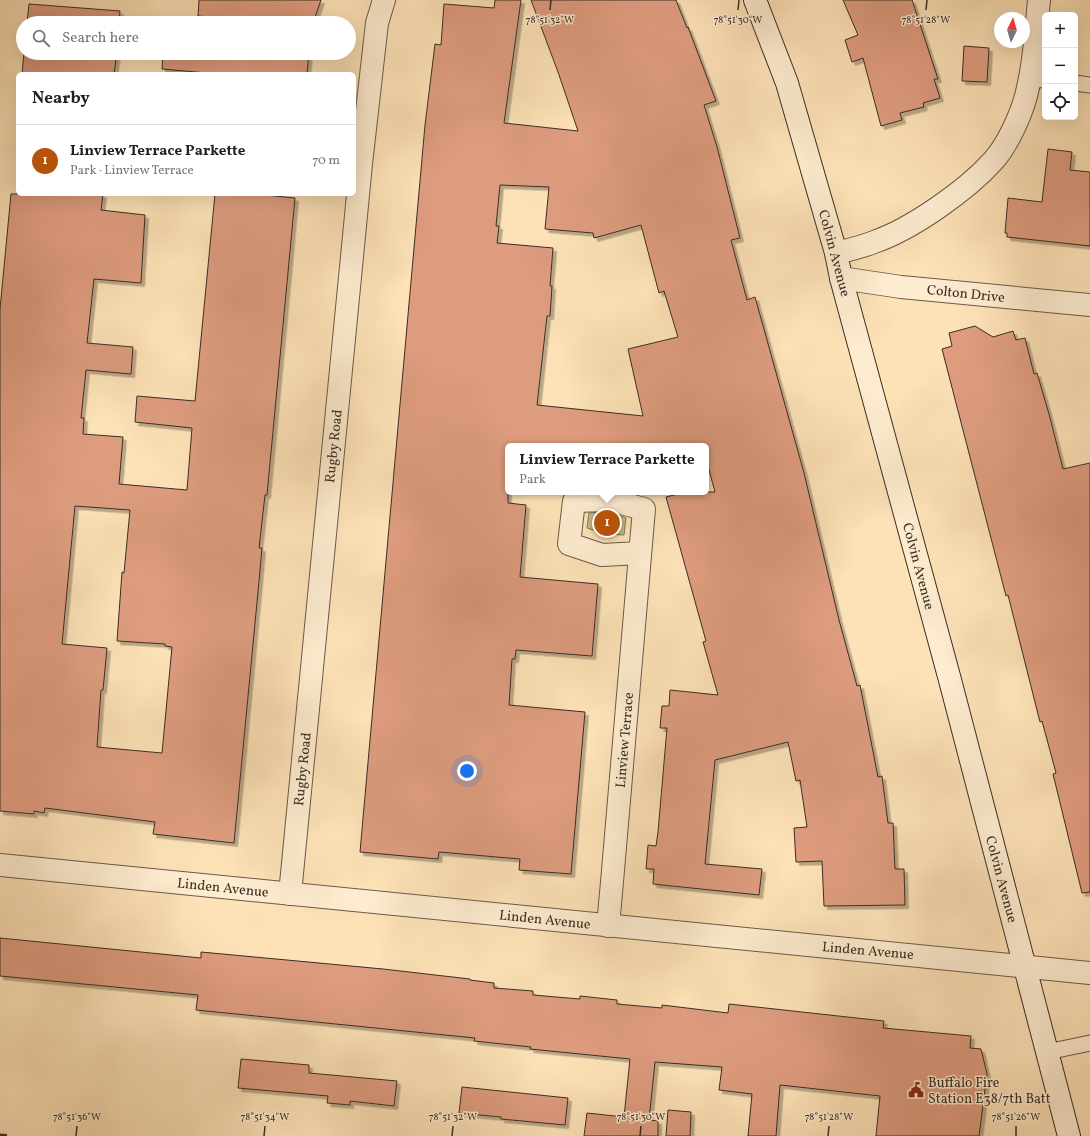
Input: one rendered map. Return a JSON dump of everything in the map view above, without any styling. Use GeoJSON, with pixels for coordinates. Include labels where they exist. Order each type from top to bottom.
{"type":"FeatureCollection","features":[{"type":"Feature","properties":{"kind":"street","name":"Rugby Road"},"geometry":{"type":"LineString","coordinates":[[290,894],[362,156],[377,23],[384,0]]}},
{"type":"Feature","properties":{"kind":"street","name":"Colvin Avenue"},"geometry":{"type":"LineString","coordinates":[[755,0],[787,83],[836,253],[841,278],[950,680],[1069,1136]]}},
{"type":"Feature","properties":{"kind":"street"},"geometry":{"type":"LineString","coordinates":[[836,253],[876,242],[919,220],[958,193],[994,160],[1014,127],[1026,97],[1037,80],[1039,0]]}},
{"type":"Feature","properties":{"kind":"street","name":"Colton Drive"},"geometry":{"type":"LineString","coordinates":[[841,278],[901,287],[1090,305]]}},
{"type":"Feature","properties":{"kind":"street","name":"Linview Terrace"},"geometry":{"type":"LineString","coordinates":[[608,926],[640,553]]}},
{"type":"Feature","properties":{"kind":"street","name":"Linden Avenue"},"geometry":{"type":"LineString","coordinates":[[0,865],[608,926],[1024,965],[1090,973]]}},
{"type":"Feature","properties":{"kind":"lane"},"geometry":{"type":"LineString","coordinates":[[1078,84],[1090,85]]}},
{"type":"Feature","properties":{"kind":"lane"},"geometry":{"type":"LineString","coordinates":[[1047,1052],[1090,1043]]}},
{"type":"Feature","properties":{"kind":"shaded area"},"geometry":{"type":"Polygon","coordinates":[[[610,512],[626,518],[624,535],[604,534],[587,528],[589,513],[610,512]]]}},
{"type":"Feature","properties":{"kind":"building"},"geometry":{"type":"Polygon","coordinates":[[[199,0],[321,0],[315,16],[198,16],[199,0]]]}},
{"type":"Feature","properties":{"kind":"building"},"geometry":{"type":"Polygon","coordinates":[[[495,0],[521,0],[504,123],[578,131],[531,0],[676,0],[687,28],[688,27],[716,101],[704,105],[717,147],[740,238],[731,240],[747,300],[755,297],[804,473],[839,620],[857,686],[860,685],[878,777],[882,776],[888,823],[893,823],[895,869],[904,869],[905,905],[824,906],[822,861],[796,862],[794,828],[807,827],[800,780],[796,781],[788,742],[715,760],[705,864],[762,869],[759,895],[653,884],[654,869],[646,869],[648,845],[656,846],[658,832],[667,728],[660,728],[662,706],[669,706],[670,690],[718,695],[703,642],[706,641],[666,497],[674,495],[709,495],[709,492],[715,492],[709,470],[709,443],[505,443],[505,495],[508,495],[508,503],[526,505],[520,577],[598,584],[592,656],[516,650],[515,659],[512,659],[509,705],[585,712],[571,874],[519,870],[520,859],[439,852],[438,859],[360,852],[425,125],[435,44],[441,45],[444,4],[494,8],[495,0]],[[500,185],[496,226],[499,226],[497,243],[553,248],[550,286],[552,286],[550,316],[547,316],[537,405],[643,416],[628,349],[678,337],[664,291],[659,293],[641,225],[594,238],[593,233],[545,229],[549,187],[500,185]]]}},
{"type":"Feature","properties":{"kind":"building"},"geometry":{"type":"Polygon","coordinates":[[[843,0],[912,0],[938,79],[934,79],[940,98],[923,103],[924,107],[900,113],[902,120],[881,126],[863,58],[852,62],[845,40],[858,35],[843,0]]]}},
{"type":"Feature","properties":{"kind":"building"},"geometry":{"type":"Polygon","coordinates":[[[29,4],[120,11],[120,16],[28,16],[29,4]]]}},
{"type":"Feature","properties":{"kind":"building"},"geometry":{"type":"Polygon","coordinates":[[[964,46],[989,48],[987,82],[962,81],[964,46]]]}},
{"type":"Feature","properties":{"kind":"building"},"geometry":{"type":"Polygon","coordinates":[[[23,60],[116,60],[114,72],[22,72],[23,60]]]}},
{"type":"Feature","properties":{"kind":"building"},"geometry":{"type":"Polygon","coordinates":[[[163,60],[308,60],[307,72],[196,72],[162,69],[163,60]]]}},
{"type":"Feature","properties":{"kind":"building"},"geometry":{"type":"Polygon","coordinates":[[[1048,149],[1072,152],[1070,170],[1090,172],[1090,246],[1007,237],[1007,233],[1005,233],[1008,198],[1042,202],[1048,149]]]}},
{"type":"Feature","properties":{"kind":"building"},"geometry":{"type":"Polygon","coordinates":[[[11,194],[16,194],[16,196],[103,196],[101,210],[145,215],[141,283],[94,279],[87,343],[133,347],[131,374],[86,370],[81,418],[84,418],[83,434],[123,437],[119,484],[187,490],[192,428],[135,422],[137,396],[195,401],[215,196],[275,196],[295,198],[267,495],[265,495],[259,548],[262,548],[234,843],[153,834],[155,822],[45,808],[44,813],[34,811],[34,814],[0,811],[0,309],[11,194]],[[75,506],[62,644],[107,648],[103,690],[101,690],[97,747],[162,753],[172,647],[165,646],[165,644],[117,641],[122,572],[124,573],[130,510],[75,506]]]}},
{"type":"Feature","properties":{"kind":"building"},"geometry":{"type":"Polygon","coordinates":[[[975,326],[993,337],[1013,331],[1016,340],[1025,338],[1034,374],[1037,373],[1049,414],[1063,469],[1090,463],[1090,892],[1082,893],[1053,774],[1056,773],[1042,721],[1040,722],[1008,595],[1006,596],[942,349],[952,346],[949,333],[975,326]]]}},
{"type":"Feature","properties":{"kind":"building"},"geometry":{"type":"Polygon","coordinates":[[[0,938],[201,958],[201,952],[383,969],[494,983],[494,988],[533,991],[533,995],[580,999],[580,996],[617,1000],[617,1004],[662,1008],[662,1005],[728,1013],[729,1004],[884,1021],[883,1028],[971,1036],[970,1048],[981,1049],[987,1074],[979,1136],[876,1136],[880,1096],[780,1085],[776,1136],[748,1136],[752,1094],[719,1090],[722,1067],[655,1062],[649,1120],[658,1121],[658,1136],[584,1136],[587,1113],[624,1117],[630,1059],[530,1049],[531,1047],[474,1041],[475,1038],[196,1010],[198,995],[0,976],[0,938]]]}},
{"type":"Feature","properties":{"kind":"building"},"geometry":{"type":"Polygon","coordinates":[[[241,1059],[309,1065],[309,1073],[397,1081],[394,1106],[350,1101],[350,1105],[327,1103],[328,1096],[238,1088],[241,1059]]]}},
{"type":"Feature","properties":{"kind":"building"},"geometry":{"type":"Polygon","coordinates":[[[462,1087],[568,1098],[565,1125],[501,1119],[501,1117],[459,1113],[462,1087]]]}},
{"type":"Feature","properties":{"kind":"building"},"geometry":{"type":"Polygon","coordinates":[[[668,1110],[691,1112],[690,1136],[666,1136],[668,1110]]]}},
{"type":"Feature","properties":{"kind":"railway"},"geometry":{"type":"LineString","coordinates":[[0,1135],[13,1136]]}},
{"type":"Feature","properties":{"kind":"place","name":"Linview Terrace Parkette"},"geometry":{"type":"Point","coordinates":[607,523]}},
{"type":"Feature","properties":{"kind":"place","name":"Buffalo Fire Station E38/7th Batt"},"geometry":{"type":"Point","coordinates":[916,1090]}}]}
